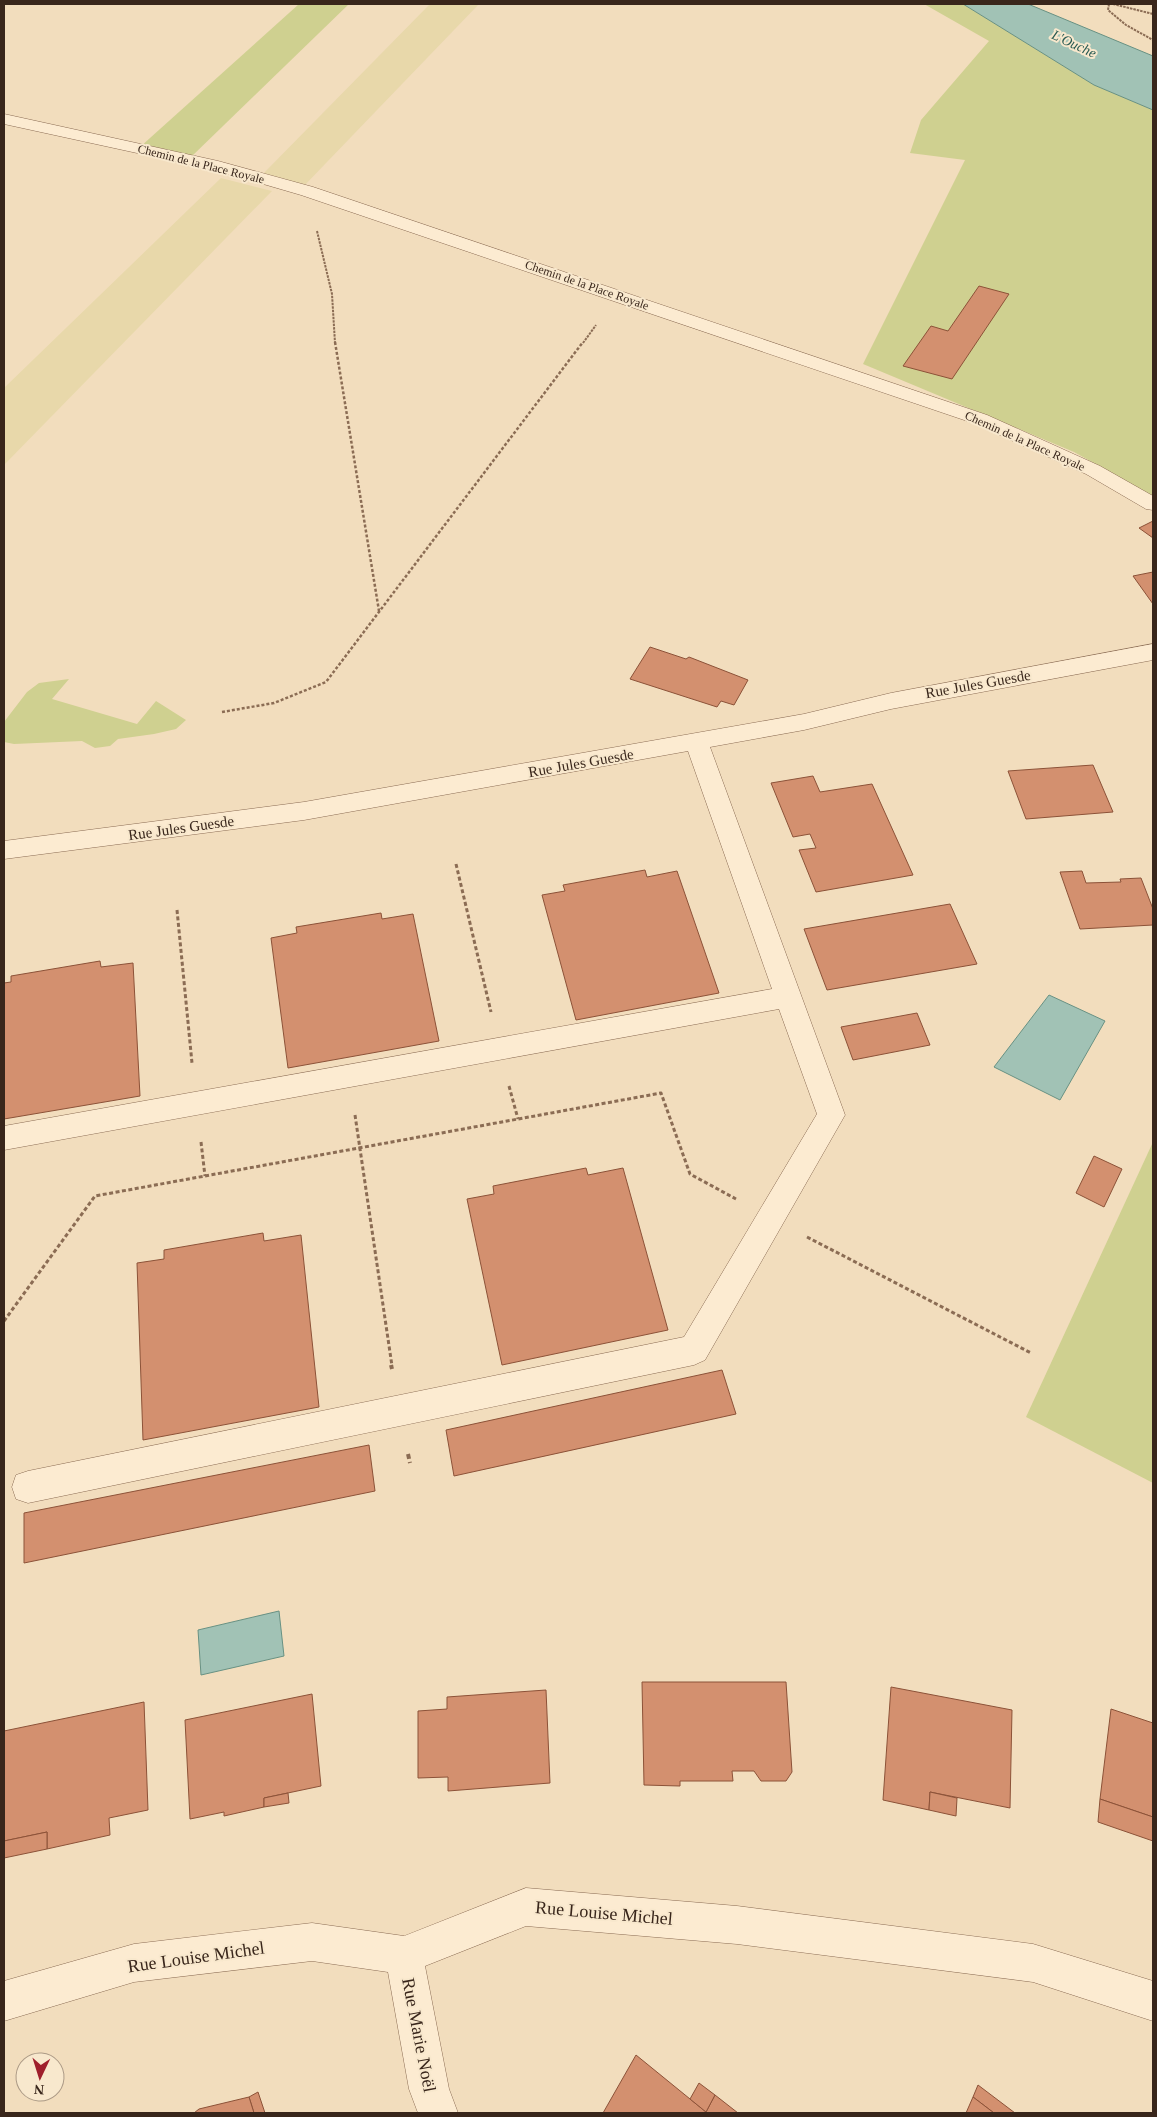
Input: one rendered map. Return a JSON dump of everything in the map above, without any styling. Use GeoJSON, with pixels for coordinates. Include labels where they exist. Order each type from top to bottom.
{"type":"FeatureCollection","features":[{"type":"Feature","properties":{"kind":"street","name":"Chemin de la Place Royale"},"geometry":{"type":"LineString","coordinates":[[4,119],[218,166],[307,191],[618,295],[980,419],[1093,470],[1153,504]]}},
{"type":"Feature","properties":{"kind":"street","name":"Rue Jules Guesde"},"geometry":{"type":"LineString","coordinates":[[4,850],[304,811],[804,722],[890,700],[1153,652]]}},
{"type":"Feature","properties":{"kind":"street"},"geometry":{"type":"LineString","coordinates":[[28,1487],[694,1350],[831,1114],[697,742]]}},
{"type":"Feature","properties":{"kind":"street"},"geometry":{"type":"LineString","coordinates":[[4,1138],[788,997]]}},
{"type":"Feature","properties":{"kind":"street","name":"Rue Louise Michel"},"geometry":{"type":"LineString","coordinates":[[4,2001],[134,1963],[312,1942],[404,1955],[526,1906],[737,1925],[1033,1963],[1153,2001]]}},
{"type":"Feature","properties":{"kind":"street","name":"Rue Marie Noël"},"geometry":{"type":"LineString","coordinates":[[404,1955],[428,2090],[438,2113]]}},
{"type":"Feature","properties":{"kind":"path"},"geometry":{"type":"LineString","coordinates":[[1153,14],[1111,4],[1108,10],[1126,25],[1153,40]]}},
{"type":"Feature","properties":{"kind":"path"},"geometry":{"type":"LineString","coordinates":[[307,191],[332,294],[335,348],[379,612]]}},
{"type":"Feature","properties":{"kind":"path"},"geometry":{"type":"LineString","coordinates":[[222,712],[274,703],[326,682],[618,295]]}},
{"type":"Feature","properties":{"kind":"path"},"geometry":{"type":"LineString","coordinates":[[456,864],[499,1048],[518,1119]]}},
{"type":"Feature","properties":{"kind":"path"},"geometry":{"type":"LineString","coordinates":[[177,910],[205,1176]]}},
{"type":"Feature","properties":{"kind":"path"},"geometry":{"type":"LineString","coordinates":[[348,1076],[361,1147],[398,1411],[410,1463]]}},
{"type":"Feature","properties":{"kind":"path"},"geometry":{"type":"LineString","coordinates":[[4,1321],[95,1196],[661,1093],[690,1174],[1030,1353]]}},
{"type":"Feature","properties":{"kind":"shaded area"},"geometry":{"type":"Polygon","coordinates":[[[430,4],[479,4],[301,189],[260,177],[430,4]]]}},
{"type":"Feature","properties":{"kind":"shaded area"},"geometry":{"type":"Polygon","coordinates":[[[221,178],[272,191],[4,465],[4,388],[221,178]]]}},
{"type":"Feature","properties":{"kind":"green space"},"geometry":{"type":"Polygon","coordinates":[[[299,4],[349,4],[189,159],[140,147],[299,4]]]}},
{"type":"Feature","properties":{"kind":"green space"},"geometry":{"type":"Polygon","coordinates":[[[924,4],[963,4],[1094,85],[1153,110],[1153,496],[1074,452],[863,364],[965,160],[910,153],[921,120],[989,41],[924,4]]]}},
{"type":"Feature","properties":{"kind":"green space"},"geometry":{"type":"Polygon","coordinates":[[[69,679],[52,699],[137,724],[156,701],[186,720],[176,729],[118,739],[110,746],[95,748],[82,741],[14,744],[4,742],[4,722],[27,692],[39,683],[69,679]]]}},
{"type":"Feature","properties":{"kind":"green space"},"geometry":{"type":"Polygon","coordinates":[[[1153,1142],[1153,1483],[1026,1417],[1153,1142]]]}},
{"type":"Feature","properties":{"kind":"water","name":"L'Ouche"},"geometry":{"type":"Polygon","coordinates":[[[963,4],[1028,4],[1153,56],[1153,110],[1094,85],[963,4]]]}},
{"type":"Feature","properties":{"kind":"water"},"geometry":{"type":"Polygon","coordinates":[[[1049,995],[1105,1021],[1060,1100],[994,1067],[1049,995]]]}},
{"type":"Feature","properties":{"kind":"water"},"geometry":{"type":"Polygon","coordinates":[[[279,1611],[284,1656],[201,1675],[198,1630],[279,1611]]]}},
{"type":"Feature","properties":{"kind":"building"},"geometry":{"type":"Polygon","coordinates":[[[979,286],[1009,294],[952,379],[903,366],[931,326],[948,331],[979,286]]]}},
{"type":"Feature","properties":{"kind":"building"},"geometry":{"type":"Polygon","coordinates":[[[1153,521],[1153,538],[1139,528],[1153,521]]]}},
{"type":"Feature","properties":{"kind":"building"},"geometry":{"type":"Polygon","coordinates":[[[1153,572],[1153,604],[1133,576],[1153,572]]]}},
{"type":"Feature","properties":{"kind":"building"},"geometry":{"type":"Polygon","coordinates":[[[650,647],[686,659],[689,657],[748,680],[734,705],[721,701],[717,707],[630,679],[650,647]]]}},
{"type":"Feature","properties":{"kind":"building"},"geometry":{"type":"Polygon","coordinates":[[[1093,765],[1113,812],[1026,819],[1008,771],[1093,765]]]}},
{"type":"Feature","properties":{"kind":"building"},"geometry":{"type":"Polygon","coordinates":[[[813,776],[820,792],[872,784],[913,875],[816,892],[799,850],[816,848],[810,834],[793,837],[771,783],[813,776]]]}},
{"type":"Feature","properties":{"kind":"building"},"geometry":{"type":"Polygon","coordinates":[[[645,870],[647,877],[677,871],[719,993],[576,1020],[542,895],[565,891],[563,885],[645,870]]]}},
{"type":"Feature","properties":{"kind":"building"},"geometry":{"type":"Polygon","coordinates":[[[1082,871],[1086,883],[1121,882],[1120,879],[1141,878],[1153,909],[1153,925],[1080,929],[1060,872],[1082,871]]]}},
{"type":"Feature","properties":{"kind":"building"},"geometry":{"type":"Polygon","coordinates":[[[950,904],[977,964],[827,990],[804,929],[950,904]]]}},
{"type":"Feature","properties":{"kind":"building"},"geometry":{"type":"Polygon","coordinates":[[[381,913],[382,919],[413,914],[439,1041],[288,1068],[271,938],[297,933],[296,927],[381,913]]]}},
{"type":"Feature","properties":{"kind":"building"},"geometry":{"type":"Polygon","coordinates":[[[100,961],[101,967],[133,963],[140,1096],[4,1119],[4,983],[11,982],[11,976],[100,961]]]}},
{"type":"Feature","properties":{"kind":"building"},"geometry":{"type":"Polygon","coordinates":[[[917,1013],[930,1045],[853,1060],[841,1027],[917,1013]]]}},
{"type":"Feature","properties":{"kind":"building"},"geometry":{"type":"Polygon","coordinates":[[[1094,1156],[1122,1169],[1104,1207],[1076,1193],[1094,1156]]]}},
{"type":"Feature","properties":{"kind":"building"},"geometry":{"type":"Polygon","coordinates":[[[586,1168],[588,1175],[623,1168],[668,1330],[502,1365],[467,1199],[494,1194],[493,1186],[586,1168]]]}},
{"type":"Feature","properties":{"kind":"building"},"geometry":{"type":"Polygon","coordinates":[[[263,1233],[264,1241],[301,1235],[319,1407],[143,1440],[137,1263],[164,1259],[164,1250],[263,1233]]]}},
{"type":"Feature","properties":{"kind":"building"},"geometry":{"type":"Polygon","coordinates":[[[722,1370],[736,1414],[454,1476],[446,1430],[722,1370]]]}},
{"type":"Feature","properties":{"kind":"building"},"geometry":{"type":"Polygon","coordinates":[[[369,1445],[375,1491],[24,1563],[24,1513],[369,1445]]]}},
{"type":"Feature","properties":{"kind":"building"},"geometry":{"type":"Polygon","coordinates":[[[642,1682],[786,1682],[792,1772],[786,1781],[761,1781],[754,1771],[732,1771],[733,1781],[680,1781],[680,1786],[644,1785],[642,1682]]]}},
{"type":"Feature","properties":{"kind":"building"},"geometry":{"type":"Polygon","coordinates":[[[891,1687],[1012,1710],[1010,1808],[930,1792],[929,1810],[883,1800],[891,1687]]]}},
{"type":"Feature","properties":{"kind":"building"},"geometry":{"type":"Polygon","coordinates":[[[546,1690],[550,1783],[448,1791],[448,1777],[418,1778],[418,1711],[447,1709],[447,1697],[546,1690]]]}},
{"type":"Feature","properties":{"kind":"building"},"geometry":{"type":"Polygon","coordinates":[[[312,1694],[321,1786],[264,1798],[264,1807],[224,1816],[224,1812],[190,1819],[185,1720],[312,1694]]]}},
{"type":"Feature","properties":{"kind":"building"},"geometry":{"type":"Polygon","coordinates":[[[144,1702],[148,1810],[109,1818],[110,1835],[47,1849],[47,1832],[4,1841],[4,1731],[144,1702]]]}},
{"type":"Feature","properties":{"kind":"building"},"geometry":{"type":"Polygon","coordinates":[[[1111,1709],[1153,1723],[1153,1817],[1100,1799],[1111,1709]]]}},
{"type":"Feature","properties":{"kind":"building"},"geometry":{"type":"Polygon","coordinates":[[[930,1792],[957,1798],[956,1816],[929,1810],[930,1792]]]}},
{"type":"Feature","properties":{"kind":"building"},"geometry":{"type":"Polygon","coordinates":[[[288,1793],[289,1803],[264,1807],[264,1798],[288,1793]]]}},
{"type":"Feature","properties":{"kind":"building"},"geometry":{"type":"Polygon","coordinates":[[[1100,1799],[1153,1817],[1153,1841],[1098,1822],[1100,1799]]]}},
{"type":"Feature","properties":{"kind":"building"},"geometry":{"type":"Polygon","coordinates":[[[47,1832],[47,1849],[4,1858],[4,1841],[47,1832]]]}},
{"type":"Feature","properties":{"kind":"building"},"geometry":{"type":"Polygon","coordinates":[[[636,2055],[706,2112],[715,2095],[738,2113],[603,2113],[636,2055]]]}},
{"type":"Feature","properties":{"kind":"building"},"geometry":{"type":"Polygon","coordinates":[[[699,2083],[715,2095],[706,2112],[690,2099],[699,2083]]]}},
{"type":"Feature","properties":{"kind":"building"},"geometry":{"type":"Polygon","coordinates":[[[978,2085],[1015,2113],[994,2113],[973,2097],[978,2085]]]}},
{"type":"Feature","properties":{"kind":"building"},"geometry":{"type":"Polygon","coordinates":[[[258,2092],[265,2113],[254,2113],[249,2097],[258,2092]]]}},
{"type":"Feature","properties":{"kind":"building"},"geometry":{"type":"Polygon","coordinates":[[[249,2097],[254,2113],[194,2113],[199,2109],[249,2097]]]}},
{"type":"Feature","properties":{"kind":"building"},"geometry":{"type":"Polygon","coordinates":[[[973,2097],[994,2113],[966,2113],[973,2097]]]}}]}
